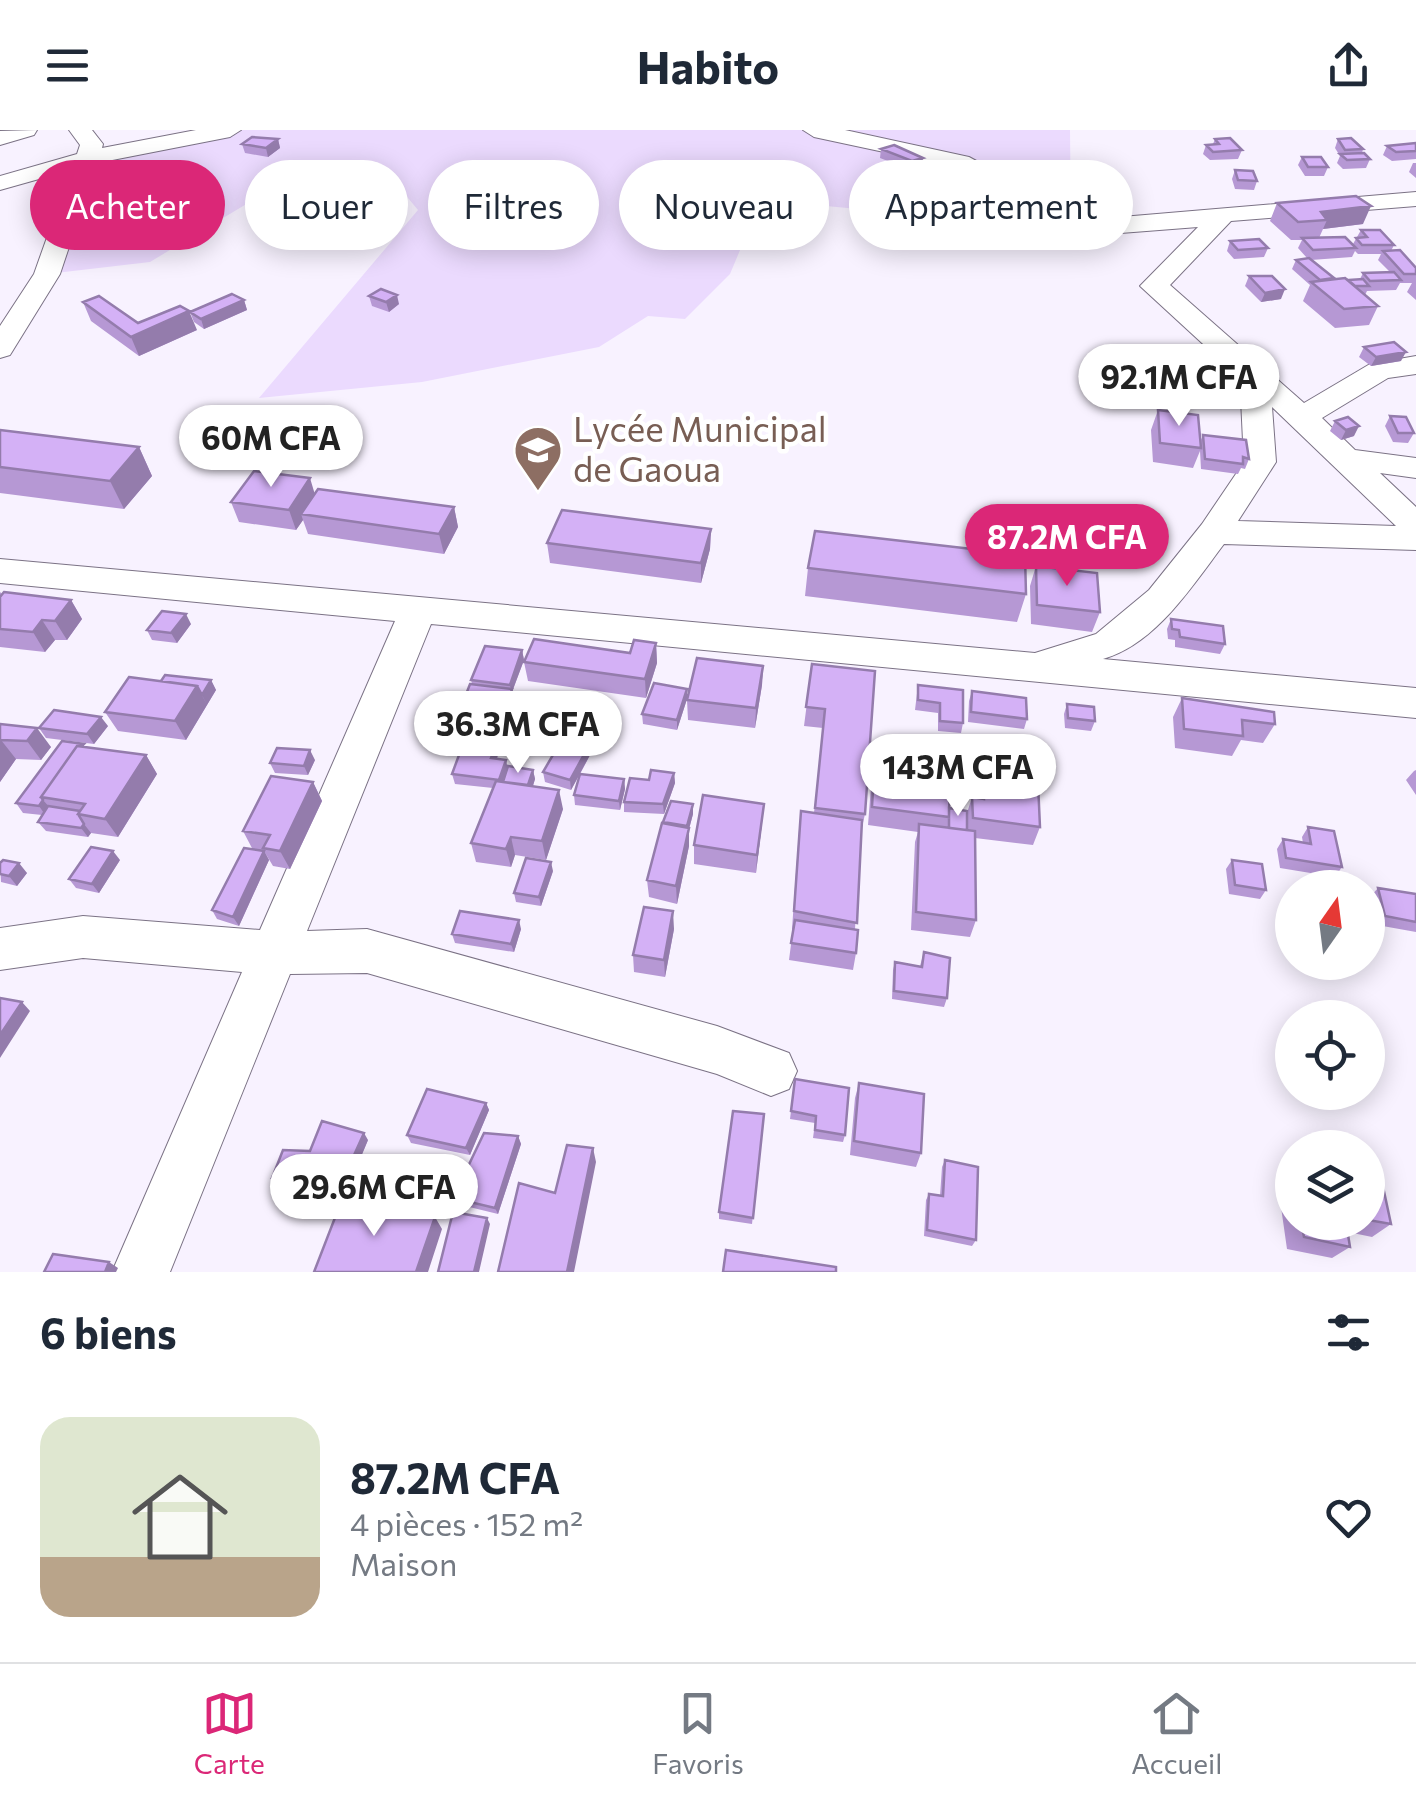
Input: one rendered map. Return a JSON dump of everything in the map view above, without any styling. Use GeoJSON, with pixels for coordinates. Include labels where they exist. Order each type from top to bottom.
{"type":"FeatureCollection","features":[{"type":"Feature","properties":{"kind":"street"},"geometry":{"type":"LineString","coordinates":[[0,348],[47,274],[92,144],[80,130]]}},
{"type":"Feature","properties":{"kind":"street"},"geometry":{"type":"LineString","coordinates":[[0,183],[88,158],[137,138],[230,130]]}},
{"type":"Feature","properties":{"kind":"street"},"geometry":{"type":"LineString","coordinates":[[814,130],[962,162],[1082,228],[1416,198]]}},
{"type":"Feature","properties":{"kind":"street"},"geometry":{"type":"LineString","coordinates":[[1224,214],[1154,286],[1302,417],[1416,526]]}},
{"type":"Feature","properties":{"kind":"street"},"geometry":{"type":"LineString","coordinates":[[1302,417],[1380,370],[1416,365]]}},
{"type":"Feature","properties":{"kind":"street"},"geometry":{"type":"LineString","coordinates":[[1023,667],[1108,644],[1162,599],[1214,532],[1260,462],[1255,375]]}},
{"type":"Feature","properties":{"kind":"street"},"geometry":{"type":"LineString","coordinates":[[1344,458],[1416,468]]}},
{"type":"Feature","properties":{"kind":"street"},"geometry":{"type":"LineString","coordinates":[[1214,532],[1416,538]]}},
{"type":"Feature","properties":{"kind":"street"},"geometry":{"type":"LineString","coordinates":[[0,571],[1023,667],[1409,713]]}},
{"type":"Feature","properties":{"kind":"street"},"geometry":{"type":"LineString","coordinates":[[141,1272],[418,610]]}},
{"type":"Feature","properties":{"kind":"street"},"geometry":{"type":"LineString","coordinates":[[0,949],[84,937],[274,954],[367,951],[717,1050],[771,1070]]}},
{"type":"Feature","properties":{"kind":"shaded area"},"geometry":{"type":"Polygon","coordinates":[[[230,130],[1070,130],[1070,160],[849,160],[849,208],[829,206],[829,160],[619,160],[619,250],[740,250],[730,274],[685,319],[648,316],[599,347],[422,382],[259,398],[384,250],[408,250],[408,222],[418,210],[408,198],[408,160],[245,160],[245,205],[225,217],[225,160],[88,158],[230,130]]]}},
{"type":"Feature","properties":{"kind":"shaded area"},"geometry":{"type":"Polygon","coordinates":[[[55,250],[170,250],[150,262],[47,274],[55,250]]]}},
{"type":"Feature","properties":{"kind":"building"},"geometry":{"type":"Polygon","coordinates":[[[252,137],[278,139],[266,148],[242,144],[252,137]]]}},
{"type":"Feature","properties":{"kind":"building"},"geometry":{"type":"Polygon","coordinates":[[[1230,138],[1242,150],[1213,152],[1206,145],[1219,144],[1215,139],[1230,138]]]}},
{"type":"Feature","properties":{"kind":"building"},"geometry":{"type":"Polygon","coordinates":[[[1351,138],[1363,149],[1345,150],[1338,139],[1351,138]]]}},
{"type":"Feature","properties":{"kind":"building"},"geometry":{"type":"Polygon","coordinates":[[[1416,143],[1416,151],[1396,152],[1387,146],[1416,143]]]}},
{"type":"Feature","properties":{"kind":"building"},"geometry":{"type":"Polygon","coordinates":[[[894,145],[923,158],[909,160],[881,149],[894,145]]]}},
{"type":"Feature","properties":{"kind":"building"},"geometry":{"type":"Polygon","coordinates":[[[1364,153],[1370,159],[1347,160],[1340,154],[1364,153]]]}},
{"type":"Feature","properties":{"kind":"building"},"geometry":{"type":"Polygon","coordinates":[[[1302,157],[1321,157],[1328,167],[1308,167],[1302,157]]]}},
{"type":"Feature","properties":{"kind":"building"},"geometry":{"type":"Polygon","coordinates":[[[1235,170],[1253,171],[1257,181],[1238,180],[1235,170]]]}},
{"type":"Feature","properties":{"kind":"building"},"geometry":{"type":"Polygon","coordinates":[[[1356,196],[1371,206],[1321,212],[1327,220],[1298,222],[1277,203],[1356,196]]]}},
{"type":"Feature","properties":{"kind":"building"},"geometry":{"type":"Polygon","coordinates":[[[1361,230],[1380,230],[1394,245],[1362,245],[1356,238],[1367,237],[1361,230]]]}},
{"type":"Feature","properties":{"kind":"building"},"geometry":{"type":"Polygon","coordinates":[[[1345,237],[1356,248],[1313,250],[1302,238],[1345,237]]]}},
{"type":"Feature","properties":{"kind":"building"},"geometry":{"type":"Polygon","coordinates":[[[1259,239],[1268,248],[1238,250],[1230,241],[1259,239]]]}},
{"type":"Feature","properties":{"kind":"building"},"geometry":{"type":"Polygon","coordinates":[[[1400,250],[1416,268],[1416,274],[1404,274],[1383,251],[1400,250]]]}},
{"type":"Feature","properties":{"kind":"building"},"geometry":{"type":"Polygon","coordinates":[[[1309,258],[1334,278],[1320,280],[1296,260],[1309,258]]]}},
{"type":"Feature","properties":{"kind":"building"},"geometry":{"type":"Polygon","coordinates":[[[1394,272],[1401,280],[1370,281],[1363,273],[1394,272]]]}},
{"type":"Feature","properties":{"kind":"building"},"geometry":{"type":"Polygon","coordinates":[[[1249,276],[1272,276],[1285,289],[1265,293],[1249,276]]]}},
{"type":"Feature","properties":{"kind":"building"},"geometry":{"type":"Polygon","coordinates":[[[1345,278],[1378,306],[1344,309],[1311,282],[1345,278]]]}},
{"type":"Feature","properties":{"kind":"building"},"geometry":{"type":"Polygon","coordinates":[[[1363,279],[1369,286],[1355,286],[1348,280],[1363,279]]]}},
{"type":"Feature","properties":{"kind":"building"},"geometry":{"type":"Polygon","coordinates":[[[381,289],[397,295],[386,302],[369,296],[381,289]]]}},
{"type":"Feature","properties":{"kind":"building"},"geometry":{"type":"Polygon","coordinates":[[[232,294],[244,300],[201,319],[190,312],[232,294]]]}},
{"type":"Feature","properties":{"kind":"building"},"geometry":{"type":"Polygon","coordinates":[[[99,296],[138,323],[180,306],[189,311],[131,337],[83,302],[99,296]]]}},
{"type":"Feature","properties":{"kind":"building"},"geometry":{"type":"Polygon","coordinates":[[[1394,342],[1406,352],[1376,357],[1364,347],[1394,342]]]}},
{"type":"Feature","properties":{"kind":"building"},"geometry":{"type":"Polygon","coordinates":[[[1158,410],[1198,415],[1201,448],[1160,443],[1158,410]]]}},
{"type":"Feature","properties":{"kind":"building"},"geometry":{"type":"Polygon","coordinates":[[[1390,416],[1406,417],[1414,433],[1398,433],[1390,416]]]}},
{"type":"Feature","properties":{"kind":"building"},"geometry":{"type":"Polygon","coordinates":[[[1348,417],[1359,426],[1346,430],[1335,421],[1348,417]]]}},
{"type":"Feature","properties":{"kind":"building"},"geometry":{"type":"Polygon","coordinates":[[[0,430],[139,447],[110,481],[0,467],[0,430]]]}},
{"type":"Feature","properties":{"kind":"building"},"geometry":{"type":"Polygon","coordinates":[[[1203,435],[1246,440],[1249,459],[1243,457],[1243,464],[1205,459],[1203,435]]]}},
{"type":"Feature","properties":{"kind":"building"},"geometry":{"type":"Polygon","coordinates":[[[254,471],[310,478],[289,510],[231,502],[254,471]]]}},
{"type":"Feature","properties":{"kind":"building"},"geometry":{"type":"Polygon","coordinates":[[[318,489],[454,507],[439,534],[301,514],[318,489]]]}},
{"type":"Feature","properties":{"kind":"building"},"geometry":{"type":"Polygon","coordinates":[[[562,510],[711,529],[701,563],[547,543],[562,510]]]}},
{"type":"Feature","properties":{"kind":"building"},"geometry":{"type":"Polygon","coordinates":[[[815,531],[1025,555],[1026,594],[808,568],[815,531]]]}},
{"type":"Feature","properties":{"kind":"building"},"geometry":{"type":"Polygon","coordinates":[[[1036,566],[1097,573],[1100,612],[1037,605],[1036,566]]]}},
{"type":"Feature","properties":{"kind":"building"},"geometry":{"type":"Polygon","coordinates":[[[4,592],[71,600],[55,621],[42,620],[33,632],[0,629],[0,597],[4,592]]]}},
{"type":"Feature","properties":{"kind":"building"},"geometry":{"type":"Polygon","coordinates":[[[162,611],[186,614],[171,633],[147,630],[162,611]]]}},
{"type":"Feature","properties":{"kind":"building"},"geometry":{"type":"Polygon","coordinates":[[[1171,619],[1223,626],[1225,644],[1180,637],[1179,630],[1172,629],[1171,619]]]}},
{"type":"Feature","properties":{"kind":"building"},"geometry":{"type":"Polygon","coordinates":[[[534,639],[630,653],[634,640],[656,643],[645,679],[524,662],[534,639]]]}},
{"type":"Feature","properties":{"kind":"building"},"geometry":{"type":"Polygon","coordinates":[[[485,646],[522,650],[510,685],[471,680],[485,646]]]}},
{"type":"Feature","properties":{"kind":"building"},"geometry":{"type":"Polygon","coordinates":[[[697,658],[763,666],[756,708],[687,700],[697,658]]]}},
{"type":"Feature","properties":{"kind":"building"},"geometry":{"type":"Polygon","coordinates":[[[812,664],[875,671],[865,814],[815,808],[825,709],[806,707],[812,664]]]}},
{"type":"Feature","properties":{"kind":"building"},"geometry":{"type":"Polygon","coordinates":[[[165,675],[211,680],[202,695],[197,686],[161,681],[165,675]]]}},
{"type":"Feature","properties":{"kind":"building"},"geometry":{"type":"Polygon","coordinates":[[[129,677],[197,686],[175,721],[105,712],[129,677]]]}},
{"type":"Feature","properties":{"kind":"building"},"geometry":{"type":"Polygon","coordinates":[[[654,683],[687,689],[677,720],[642,714],[654,683]]]}},
{"type":"Feature","properties":{"kind":"building"},"geometry":{"type":"Polygon","coordinates":[[[470,684],[512,689],[496,733],[453,728],[470,684]]]}},
{"type":"Feature","properties":{"kind":"building"},"geometry":{"type":"Polygon","coordinates":[[[918,685],[963,690],[963,723],[940,721],[940,703],[918,700],[918,685]]]}},
{"type":"Feature","properties":{"kind":"building"},"geometry":{"type":"Polygon","coordinates":[[[972,691],[1026,698],[1027,719],[971,712],[972,691]]]}},
{"type":"Feature","properties":{"kind":"building"},"geometry":{"type":"Polygon","coordinates":[[[1182,698],[1274,712],[1275,724],[1242,720],[1243,736],[1184,729],[1182,698]]]}},
{"type":"Feature","properties":{"kind":"building"},"geometry":{"type":"Polygon","coordinates":[[[1067,704],[1094,707],[1095,721],[1068,718],[1067,704]]]}},
{"type":"Feature","properties":{"kind":"building"},"geometry":{"type":"Polygon","coordinates":[[[54,710],[101,717],[87,734],[39,728],[54,710]]]}},
{"type":"Feature","properties":{"kind":"building"},"geometry":{"type":"Polygon","coordinates":[[[578,712],[603,720],[570,780],[543,772],[578,712]]]}},
{"type":"Feature","properties":{"kind":"building"},"geometry":{"type":"Polygon","coordinates":[[[0,724],[37,728],[27,741],[0,742],[0,724]]]}},
{"type":"Feature","properties":{"kind":"building"},"geometry":{"type":"Polygon","coordinates":[[[466,736],[498,740],[491,758],[506,760],[499,780],[452,774],[466,736]]]}},
{"type":"Feature","properties":{"kind":"building"},"geometry":{"type":"Polygon","coordinates":[[[62,741],[84,744],[77,746],[41,797],[39,806],[16,803],[62,741]]]}},
{"type":"Feature","properties":{"kind":"building"},"geometry":{"type":"Polygon","coordinates":[[[77,746],[146,755],[105,819],[78,814],[85,804],[41,797],[77,746]]]}},
{"type":"Feature","properties":{"kind":"building"},"geometry":{"type":"Polygon","coordinates":[[[277,748],[310,750],[304,766],[270,763],[277,748]]]}},
{"type":"Feature","properties":{"kind":"building"},"geometry":{"type":"Polygon","coordinates":[[[875,755],[950,764],[949,817],[872,807],[875,755]]]}},
{"type":"Feature","properties":{"kind":"building"},"geometry":{"type":"Polygon","coordinates":[[[984,755],[1037,761],[1040,827],[973,818],[972,797],[984,799],[984,755]]]}},
{"type":"Feature","properties":{"kind":"building"},"geometry":{"type":"Polygon","coordinates":[[[508,766],[533,770],[528,785],[503,782],[508,766]]]}},
{"type":"Feature","properties":{"kind":"building"},"geometry":{"type":"Polygon","coordinates":[[[651,770],[674,773],[663,804],[624,802],[630,778],[649,780],[651,770]]]}},
{"type":"Feature","properties":{"kind":"building"},"geometry":{"type":"Polygon","coordinates":[[[580,774],[624,779],[619,801],[574,795],[580,774]]]}},
{"type":"Feature","properties":{"kind":"building"},"geometry":{"type":"Polygon","coordinates":[[[271,776],[313,782],[280,851],[263,848],[270,835],[243,831],[271,776]]]}},
{"type":"Feature","properties":{"kind":"building"},"geometry":{"type":"Polygon","coordinates":[[[496,781],[559,790],[542,841],[511,837],[506,849],[471,843],[496,781]]]}},
{"type":"Feature","properties":{"kind":"building"},"geometry":{"type":"Polygon","coordinates":[[[703,795],[764,804],[757,855],[694,845],[703,795]]]}},
{"type":"Feature","properties":{"kind":"building"},"geometry":{"type":"Polygon","coordinates":[[[671,801],[693,804],[687,826],[663,822],[671,801]]]}},
{"type":"Feature","properties":{"kind":"building"},"geometry":{"type":"Polygon","coordinates":[[[48,806],[80,811],[84,824],[81,828],[38,822],[48,806]]]}},
{"type":"Feature","properties":{"kind":"building"},"geometry":{"type":"Polygon","coordinates":[[[949,808],[967,811],[967,830],[949,828],[949,808]]]}},
{"type":"Feature","properties":{"kind":"building"},"geometry":{"type":"Polygon","coordinates":[[[801,811],[862,820],[857,923],[794,911],[801,811]]]}},
{"type":"Feature","properties":{"kind":"building"},"geometry":{"type":"Polygon","coordinates":[[[662,823],[689,828],[676,886],[647,880],[662,823]]]}},
{"type":"Feature","properties":{"kind":"building"},"geometry":{"type":"Polygon","coordinates":[[[919,824],[975,831],[976,920],[916,912],[919,824]]]}},
{"type":"Feature","properties":{"kind":"building"},"geometry":{"type":"Polygon","coordinates":[[[1308,827],[1334,831],[1342,867],[1286,858],[1283,839],[1311,844],[1308,827]]]}},
{"type":"Feature","properties":{"kind":"building"},"geometry":{"type":"Polygon","coordinates":[[[91,847],[113,851],[92,884],[69,879],[91,847]]]}},
{"type":"Feature","properties":{"kind":"building"},"geometry":{"type":"Polygon","coordinates":[[[244,848],[264,851],[233,917],[212,910],[244,848]]]}},
{"type":"Feature","properties":{"kind":"building"},"geometry":{"type":"Polygon","coordinates":[[[526,858],[551,862],[539,897],[514,893],[526,858]]]}},
{"type":"Feature","properties":{"kind":"building"},"geometry":{"type":"Polygon","coordinates":[[[3,860],[19,863],[9,876],[0,874],[3,860]]]}},
{"type":"Feature","properties":{"kind":"building"},"geometry":{"type":"Polygon","coordinates":[[[1232,860],[1262,864],[1266,890],[1235,885],[1232,860]]]}},
{"type":"Feature","properties":{"kind":"building"},"geometry":{"type":"Polygon","coordinates":[[[1385,889],[1416,894],[1416,922],[1385,916],[1385,889]]]}},
{"type":"Feature","properties":{"kind":"building"},"geometry":{"type":"Polygon","coordinates":[[[644,907],[673,911],[664,960],[633,955],[644,907]]]}},
{"type":"Feature","properties":{"kind":"building"},"geometry":{"type":"Polygon","coordinates":[[[460,911],[519,920],[511,944],[452,934],[460,911]]]}},
{"type":"Feature","properties":{"kind":"building"},"geometry":{"type":"Polygon","coordinates":[[[795,920],[858,930],[856,953],[791,943],[795,920]]]}},
{"type":"Feature","properties":{"kind":"building"},"geometry":{"type":"Polygon","coordinates":[[[924,952],[950,958],[947,998],[894,991],[895,962],[922,967],[924,952]]]}},
{"type":"Feature","properties":{"kind":"building"},"geometry":{"type":"Polygon","coordinates":[[[0,998],[22,1002],[0,1035],[0,998]]]}},
{"type":"Feature","properties":{"kind":"building"},"geometry":{"type":"Polygon","coordinates":[[[795,1079],[849,1088],[845,1135],[815,1130],[816,1116],[791,1111],[795,1079]]]}},
{"type":"Feature","properties":{"kind":"building"},"geometry":{"type":"Polygon","coordinates":[[[859,1083],[924,1094],[921,1153],[854,1141],[859,1083]]]}},
{"type":"Feature","properties":{"kind":"building"},"geometry":{"type":"Polygon","coordinates":[[[427,1089],[486,1103],[466,1148],[407,1135],[427,1089]]]}},
{"type":"Feature","properties":{"kind":"building"},"geometry":{"type":"Polygon","coordinates":[[[733,1111],[764,1114],[753,1218],[719,1212],[733,1111]]]}},
{"type":"Feature","properties":{"kind":"building"},"geometry":{"type":"Polygon","coordinates":[[[322,1121],[364,1133],[350,1164],[337,1162],[322,1185],[272,1178],[283,1150],[310,1151],[322,1121]]]}},
{"type":"Feature","properties":{"kind":"building"},"geometry":{"type":"Polygon","coordinates":[[[484,1133],[518,1136],[495,1208],[453,1198],[484,1133]]]}},
{"type":"Feature","properties":{"kind":"building"},"geometry":{"type":"Polygon","coordinates":[[[567,1145],[593,1148],[567,1272],[498,1272],[519,1183],[555,1193],[567,1145]]]}},
{"type":"Feature","properties":{"kind":"building"},"geometry":{"type":"Polygon","coordinates":[[[945,1160],[978,1167],[976,1240],[927,1230],[929,1194],[943,1196],[945,1160]]]}},
{"type":"Feature","properties":{"kind":"building"},"geometry":{"type":"Polygon","coordinates":[[[1385,1196],[1391,1224],[1385,1223],[1385,1196]]]}},
{"type":"Feature","properties":{"kind":"building"},"geometry":{"type":"Polygon","coordinates":[[[343,1197],[435,1217],[416,1272],[314,1272],[343,1197]]]}},
{"type":"Feature","properties":{"kind":"building"},"geometry":{"type":"Polygon","coordinates":[[[453,1212],[487,1218],[474,1272],[438,1272],[453,1212]]]}},
{"type":"Feature","properties":{"kind":"building"},"geometry":{"type":"Polygon","coordinates":[[[1318,1240],[1349,1240],[1350,1247],[1318,1240]]]}},
{"type":"Feature","properties":{"kind":"building"},"geometry":{"type":"Polygon","coordinates":[[[726,1250],[836,1267],[836,1272],[723,1272],[726,1250]]]}},
{"type":"Feature","properties":{"kind":"building"},"geometry":{"type":"Polygon","coordinates":[[[53,1254],[109,1262],[105,1272],[44,1272],[53,1254]]]}},
{"type":"Feature","properties":{"kind":"place","name":"Lycée Municipal de Gaoua"},"geometry":{"type":"Point","coordinates":[538,492]}}]}
